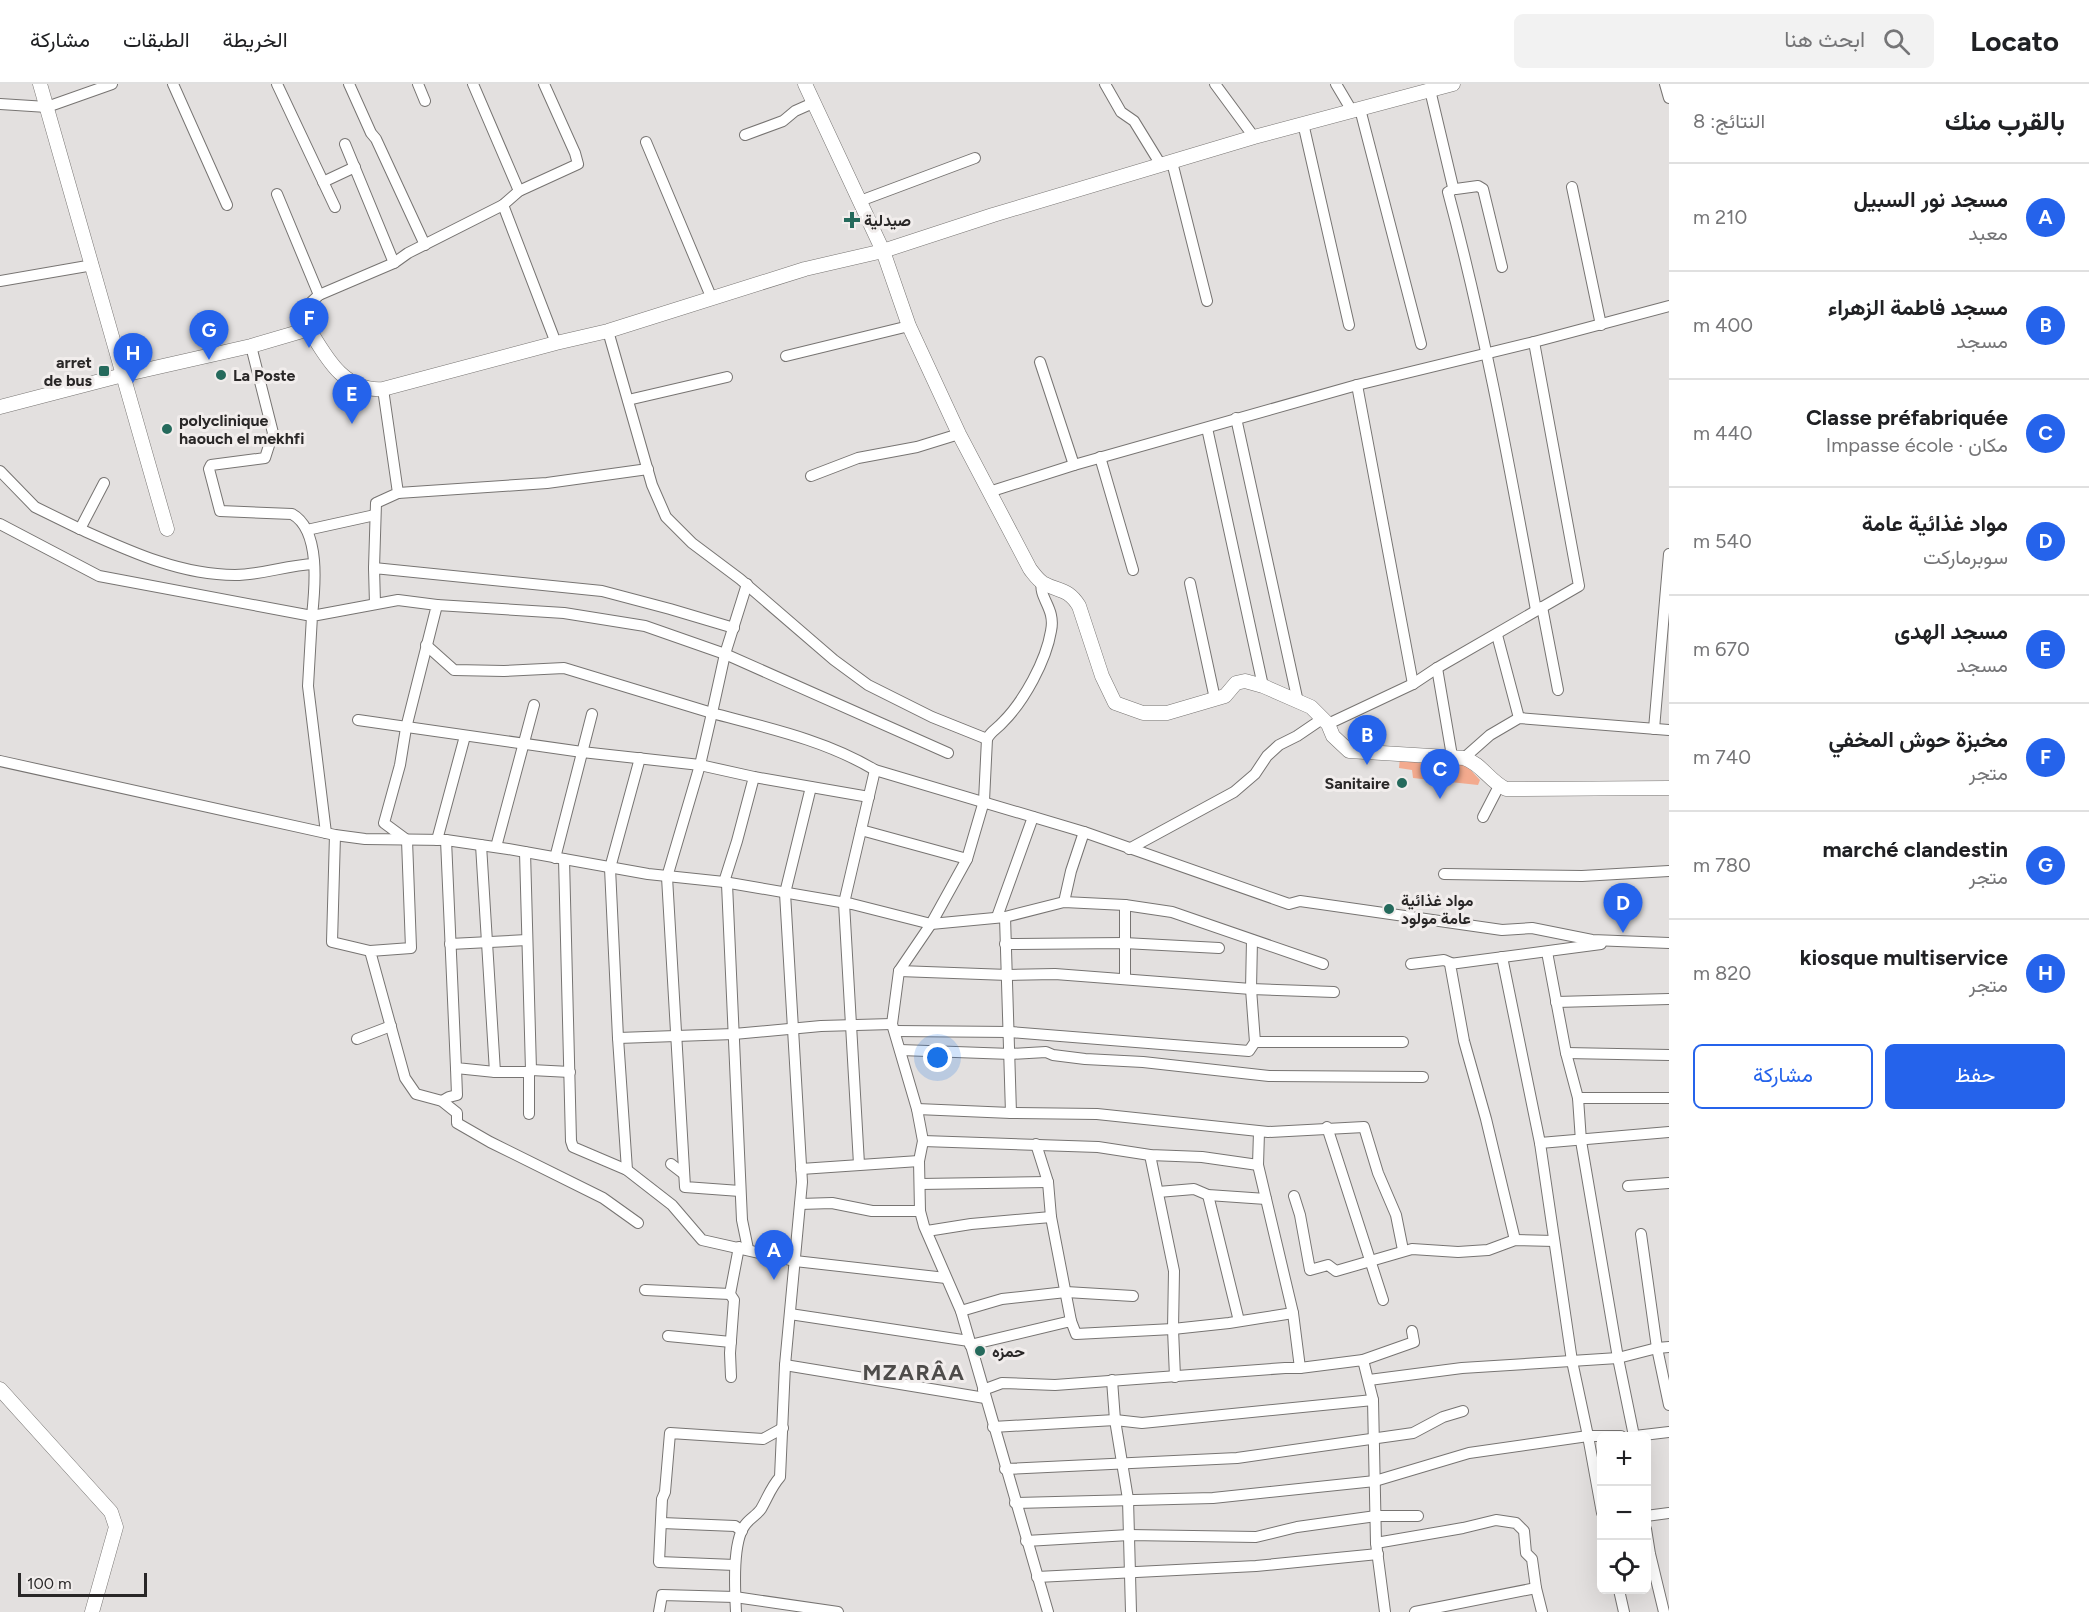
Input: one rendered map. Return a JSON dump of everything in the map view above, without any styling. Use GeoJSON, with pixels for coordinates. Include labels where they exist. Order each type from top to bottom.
{"type":"FeatureCollection","features":[{"type":"Feature","properties":{"kind":"street"},"geometry":{"type":"LineString","coordinates":[[40,84],[167,529]]}},
{"type":"Feature","properties":{"kind":"street"},"geometry":{"type":"LineString","coordinates":[[0,104],[46,107],[112,84]]}},
{"type":"Feature","properties":{"kind":"street"},"geometry":{"type":"LineString","coordinates":[[172,84],[227,205]]}},
{"type":"Feature","properties":{"kind":"street"},"geometry":{"type":"LineString","coordinates":[[277,84],[335,207]]}},
{"type":"Feature","properties":{"kind":"street"},"geometry":{"type":"LineString","coordinates":[[349,84],[425,245]]}},
{"type":"Feature","properties":{"kind":"street"},"geometry":{"type":"LineString","coordinates":[[417,84],[425,101]]}},
{"type":"Feature","properties":{"kind":"street"},"geometry":{"type":"LineString","coordinates":[[473,84],[519,191]]}},
{"type":"Feature","properties":{"kind":"street"},"geometry":{"type":"LineString","coordinates":[[544,84],[578,164],[519,191],[503,205],[408,253],[394,263],[318,295],[308,306],[309,329],[328,361],[351,383],[369,390],[383,389],[608,331],[805,269],[883,251],[993,215],[1254,137],[1453,84]]}},
{"type":"Feature","properties":{"kind":"street"},"geometry":{"type":"LineString","coordinates":[[805,84],[883,251],[909,326],[959,434],[1030,569],[1042,582],[1062,589],[1073,596],[1079,606],[1102,676],[1115,703],[1143,713],[1167,713],[1225,696],[1236,683],[1245,681],[1311,707],[1325,721],[1333,736],[1349,751],[1458,757],[1474,761],[1499,786],[1506,789],[1669,788]]}},
{"type":"Feature","properties":{"kind":"street"},"geometry":{"type":"LineString","coordinates":[[1105,84],[1121,112],[1134,121],[1167,163],[1207,301]]}},
{"type":"Feature","properties":{"kind":"street"},"geometry":{"type":"LineString","coordinates":[[1215,84],[1254,137]]}},
{"type":"Feature","properties":{"kind":"street"},"geometry":{"type":"LineString","coordinates":[[1336,84],[1356,110],[1421,344]]}},
{"type":"Feature","properties":{"kind":"street"},"geometry":{"type":"LineString","coordinates":[[1665,84],[1669,98]]}},
{"type":"Feature","properties":{"kind":"street"},"geometry":{"type":"LineString","coordinates":[[1430,90],[1454,189]]}},
{"type":"Feature","properties":{"kind":"street"},"geometry":{"type":"LineString","coordinates":[[745,135],[783,121],[795,111],[813,103]]}},
{"type":"Feature","properties":{"kind":"street"},"geometry":{"type":"LineString","coordinates":[[1303,123],[1349,325]]}},
{"type":"Feature","properties":{"kind":"street"},"geometry":{"type":"LineString","coordinates":[[646,142],[712,300]]}},
{"type":"Feature","properties":{"kind":"street"},"geometry":{"type":"LineString","coordinates":[[345,144],[394,263]]}},
{"type":"Feature","properties":{"kind":"street"},"geometry":{"type":"LineString","coordinates":[[860,201],[975,158]]}},
{"type":"Feature","properties":{"kind":"street"},"geometry":{"type":"LineString","coordinates":[[323,182],[355,166]]}},
{"type":"Feature","properties":{"kind":"street"},"geometry":{"type":"LineString","coordinates":[[1502,267],[1482,189],[1478,186],[1448,192],[1487,352],[1558,690]]}},
{"type":"Feature","properties":{"kind":"street"},"geometry":{"type":"LineString","coordinates":[[1572,187],[1601,325]]}},
{"type":"Feature","properties":{"kind":"street"},"geometry":{"type":"LineString","coordinates":[[277,194],[318,295]]}},
{"type":"Feature","properties":{"kind":"street"},"geometry":{"type":"LineString","coordinates":[[503,205],[556,343]]}},
{"type":"Feature","properties":{"kind":"street"},"geometry":{"type":"LineString","coordinates":[[0,282],[93,265]]}},
{"type":"Feature","properties":{"kind":"street"},"geometry":{"type":"LineString","coordinates":[[989,492],[1100,457],[1356,385],[1534,342],[1669,306]]}},
{"type":"Feature","properties":{"kind":"street"},"geometry":{"type":"LineString","coordinates":[[786,356],[909,326]]}},
{"type":"Feature","properties":{"kind":"street"},"geometry":{"type":"LineString","coordinates":[[0,407],[123,375],[251,346],[309,329]]}},
{"type":"Feature","properties":{"kind":"street"},"geometry":{"type":"LineString","coordinates":[[608,331],[648,469],[666,517],[692,543],[747,584],[834,660],[868,686],[932,717],[987,739]]}},
{"type":"Feature","properties":{"kind":"street"},"geometry":{"type":"LineString","coordinates":[[1130,849],[1234,792],[1255,774],[1267,756],[1279,745],[1325,721],[1413,684],[1580,584],[1534,342]]}},
{"type":"Feature","properties":{"kind":"street"},"geometry":{"type":"LineString","coordinates":[[251,346],[273,438],[265,458],[209,466],[220,511],[292,514],[307,530],[316,571],[308,686],[330,834],[332,942],[370,951],[411,948],[407,840]]}},
{"type":"Feature","properties":{"kind":"street"},"geometry":{"type":"LineString","coordinates":[[1040,362],[1074,465]]}},
{"type":"Feature","properties":{"kind":"street"},"geometry":{"type":"LineString","coordinates":[[628,400],[727,377]]}},
{"type":"Feature","properties":{"kind":"street"},"geometry":{"type":"LineString","coordinates":[[1356,385],[1413,684]]}},
{"type":"Feature","properties":{"kind":"street"},"geometry":{"type":"LineString","coordinates":[[383,389],[398,494]]}},
{"type":"Feature","properties":{"kind":"street"},"geometry":{"type":"LineString","coordinates":[[1236,418],[1298,702]]}},
{"type":"Feature","properties":{"kind":"street"},"geometry":{"type":"LineString","coordinates":[[1207,428],[1263,687]]}},
{"type":"Feature","properties":{"kind":"street"},"geometry":{"type":"LineString","coordinates":[[811,476],[858,458],[917,447],[959,434]]}},
{"type":"Feature","properties":{"kind":"street"},"geometry":{"type":"LineString","coordinates":[[1100,457],[1133,570]]}},
{"type":"Feature","properties":{"kind":"street"},"geometry":{"type":"LineString","coordinates":[[375,604],[377,501],[398,494],[547,483],[648,469]]}},
{"type":"Feature","properties":{"kind":"street"},"geometry":{"type":"LineString","coordinates":[[0,471],[35,507],[80,529],[159,562],[196,571],[236,575],[314,564]]}},
{"type":"Feature","properties":{"kind":"street"},"geometry":{"type":"LineString","coordinates":[[80,529],[104,483]]}},
{"type":"Feature","properties":{"kind":"street"},"geometry":{"type":"LineString","coordinates":[[307,530],[375,515]]}},
{"type":"Feature","properties":{"kind":"street"},"geometry":{"type":"LineString","coordinates":[[1,528],[99,576],[312,616],[398,600],[437,605],[564,613],[645,626],[725,654],[948,753]]}},
{"type":"Feature","properties":{"kind":"street"},"geometry":{"type":"LineString","coordinates":[[1654,729],[1669,554]]}},
{"type":"Feature","properties":{"kind":"street"},"geometry":{"type":"LineString","coordinates":[[374,568],[602,591],[734,628]]}},
{"type":"Feature","properties":{"kind":"street"},"geometry":{"type":"LineString","coordinates":[[1042,582],[1040,589],[1053,616],[1042,659],[1024,696],[987,739],[984,801],[967,859],[931,924],[899,970],[893,1028],[917,1109],[923,1141],[919,1161],[920,1211],[960,1311],[1048,1612]]}},
{"type":"Feature","properties":{"kind":"street"},"geometry":{"type":"LineString","coordinates":[[740,1191],[685,1187],[666,877],[700,765],[725,654],[747,584]]}},
{"type":"Feature","properties":{"kind":"street"},"geometry":{"type":"LineString","coordinates":[[1190,584],[1215,699]]}},
{"type":"Feature","properties":{"kind":"street"},"geometry":{"type":"LineString","coordinates":[[407,840],[384,823],[400,765],[406,728],[437,605]]}},
{"type":"Feature","properties":{"kind":"street"},"geometry":{"type":"LineString","coordinates":[[1497,635],[1519,718]]}},
{"type":"Feature","properties":{"kind":"street"},"geometry":{"type":"LineString","coordinates":[[426,645],[454,670],[504,671],[564,668],[712,713],[799,736],[853,757],[875,770],[1084,832],[1289,904],[1300,901],[1502,930],[1532,928],[1592,940],[1669,943]]}},
{"type":"Feature","properties":{"kind":"street"},"geometry":{"type":"LineString","coordinates":[[1437,668],[1458,757]]}},
{"type":"Feature","properties":{"kind":"street"},"geometry":{"type":"LineString","coordinates":[[496,847],[534,705]]}},
{"type":"Feature","properties":{"kind":"street"},"geometry":{"type":"LineString","coordinates":[[592,714],[559,859],[573,1147],[627,1170],[672,1205],[702,1240],[795,1261],[946,1278]]}},
{"type":"Feature","properties":{"kind":"street"},"geometry":{"type":"LineString","coordinates":[[1458,757],[1519,718],[1669,730]]}},
{"type":"Feature","properties":{"kind":"street"},"geometry":{"type":"LineString","coordinates":[[358,720],[582,752],[700,765],[869,797]]}},
{"type":"Feature","properties":{"kind":"street"},"geometry":{"type":"LineString","coordinates":[[442,1101],[457,1095],[450,944],[442,840],[465,736]]}},
{"type":"Feature","properties":{"kind":"street"},"geometry":{"type":"LineString","coordinates":[[627,1170],[610,867],[640,758]]}},
{"type":"Feature","properties":{"kind":"street"},"geometry":{"type":"LineString","coordinates":[[0,761],[330,834],[365,839],[442,840],[496,847],[666,877],[725,883],[844,903],[931,924],[1001,917],[1064,902],[1125,905],[1172,912],[1323,964]]}},
{"type":"Feature","properties":{"kind":"street"},"geometry":{"type":"LineString","coordinates":[[859,1164],[844,903],[875,770]]}},
{"type":"Feature","properties":{"kind":"street"},"geometry":{"type":"LineString","coordinates":[[730,1294],[744,1248],[725,883],[754,777]]}},
{"type":"Feature","properties":{"kind":"street"},"geometry":{"type":"LineString","coordinates":[[1483,817],[1499,786]]}},
{"type":"Feature","properties":{"kind":"street"},"geometry":{"type":"LineString","coordinates":[[736,1612],[735,1565],[742,1531],[745,1524],[760,1511],[772,1485],[780,1477],[785,1365],[800,1204],[801,1168],[786,894],[811,787]]}},
{"type":"Feature","properties":{"kind":"street"},"geometry":{"type":"LineString","coordinates":[[1011,1113],[1008,975],[1001,917],[1033,817]]}},
{"type":"Feature","properties":{"kind":"street"},"geometry":{"type":"LineString","coordinates":[[861,830],[967,859]]}},
{"type":"Feature","properties":{"kind":"street"},"geometry":{"type":"LineString","coordinates":[[1064,902],[1084,832]]}},
{"type":"Feature","properties":{"kind":"street"},"geometry":{"type":"LineString","coordinates":[[481,845],[495,1072]]}},
{"type":"Feature","properties":{"kind":"street"},"geometry":{"type":"LineString","coordinates":[[525,852],[529,1114]]}},
{"type":"Feature","properties":{"kind":"street"},"geometry":{"type":"LineString","coordinates":[[1444,874],[1581,876],[1669,871]]}},
{"type":"Feature","properties":{"kind":"street"},"geometry":{"type":"LineString","coordinates":[[1125,905],[1125,978]]}},
{"type":"Feature","properties":{"kind":"street"},"geometry":{"type":"LineString","coordinates":[[450,944],[527,940]]}},
{"type":"Feature","properties":{"kind":"street"},"geometry":{"type":"LineString","coordinates":[[618,1038],[734,1034],[852,1024],[893,1028],[1010,1032],[1249,1051],[1255,1042],[1251,989],[1252,940]]}},
{"type":"Feature","properties":{"kind":"street"},"geometry":{"type":"LineString","coordinates":[[1411,963],[1444,960],[1451,963],[1619,942]]}},
{"type":"Feature","properties":{"kind":"street"},"geometry":{"type":"LineString","coordinates":[[1005,944],[1124,943],[1219,948]]}},
{"type":"Feature","properties":{"kind":"street"},"geometry":{"type":"LineString","coordinates":[[370,951],[405,1078],[416,1094],[442,1101],[457,1113],[457,1123],[490,1142],[596,1194],[638,1223]]}},
{"type":"Feature","properties":{"kind":"street"},"geometry":{"type":"LineString","coordinates":[[1547,952],[1566,1053],[1578,1098],[1581,1141],[1618,1358],[1634,1432]]}},
{"type":"Feature","properties":{"kind":"street"},"geometry":{"type":"LineString","coordinates":[[1502,957],[1540,1143],[1572,1361],[1597,1486]]}},
{"type":"Feature","properties":{"kind":"street"},"geometry":{"type":"LineString","coordinates":[[1451,963],[1449,966],[1464,1041],[1486,1119],[1515,1240]]}},
{"type":"Feature","properties":{"kind":"street"},"geometry":{"type":"LineString","coordinates":[[899,970],[1008,975],[1055,974],[1251,989],[1334,992]]}},
{"type":"Feature","properties":{"kind":"street"},"geometry":{"type":"LineString","coordinates":[[1556,1002],[1669,999]]}},
{"type":"Feature","properties":{"kind":"street"},"geometry":{"type":"LineString","coordinates":[[357,1039],[391,1026]]}},
{"type":"Feature","properties":{"kind":"street"},"geometry":{"type":"LineString","coordinates":[[1255,1042],[1403,1042]]}},
{"type":"Feature","properties":{"kind":"street"},"geometry":{"type":"LineString","coordinates":[[900,1050],[1011,1054],[1046,1052],[1085,1059],[1143,1062],[1269,1076],[1423,1077]]}},
{"type":"Feature","properties":{"kind":"street"},"geometry":{"type":"LineString","coordinates":[[1566,1053],[1669,1055]]}},
{"type":"Feature","properties":{"kind":"street"},"geometry":{"type":"LineString","coordinates":[[456,1068],[495,1072],[570,1072]]}},
{"type":"Feature","properties":{"kind":"street"},"geometry":{"type":"LineString","coordinates":[[1578,1098],[1669,1098]]}},
{"type":"Feature","properties":{"kind":"street"},"geometry":{"type":"LineString","coordinates":[[917,1109],[1097,1114],[1259,1132],[1364,1127],[1378,1173],[1396,1215],[1403,1250]]}},
{"type":"Feature","properties":{"kind":"street"},"geometry":{"type":"LineString","coordinates":[[1327,1127],[1383,1300]]}},
{"type":"Feature","properties":{"kind":"street"},"geometry":{"type":"LineString","coordinates":[[1259,1132],[1258,1165],[1293,1313],[1300,1368]]}},
{"type":"Feature","properties":{"kind":"street"},"geometry":{"type":"LineString","coordinates":[[1540,1143],[1669,1132]]}},
{"type":"Feature","properties":{"kind":"street"},"geometry":{"type":"LineString","coordinates":[[923,1141],[1098,1147],[1150,1155],[1202,1157],[1258,1165]]}},
{"type":"Feature","properties":{"kind":"street"},"geometry":{"type":"LineString","coordinates":[[1036,1144],[1048,1182],[1051,1217],[1066,1292],[1067,1322],[1076,1334],[1173,1329],[1293,1313]]}},
{"type":"Feature","properties":{"kind":"street"},"geometry":{"type":"LineString","coordinates":[[1150,1155],[1174,1271],[1175,1377]]}},
{"type":"Feature","properties":{"kind":"street"},"geometry":{"type":"LineString","coordinates":[[801,1168],[919,1161]]}},
{"type":"Feature","properties":{"kind":"street"},"geometry":{"type":"LineString","coordinates":[[671,1164],[684,1174]]}},
{"type":"Feature","properties":{"kind":"street"},"geometry":{"type":"LineString","coordinates":[[920,1184],[1048,1182]]}},
{"type":"Feature","properties":{"kind":"street"},"geometry":{"type":"LineString","coordinates":[[1628,1186],[1669,1183]]}},
{"type":"Feature","properties":{"kind":"street"},"geometry":{"type":"LineString","coordinates":[[1158,1192],[1194,1189],[1208,1196],[1266,1199]]}},
{"type":"Feature","properties":{"kind":"street"},"geometry":{"type":"LineString","coordinates":[[1208,1196],[1239,1321]]}},
{"type":"Feature","properties":{"kind":"street"},"geometry":{"type":"LineString","coordinates":[[1294,1196],[1300,1215],[1310,1270],[1328,1265],[1336,1271],[1403,1250],[1458,1252],[1488,1250],[1515,1240],[1554,1241]]}},
{"type":"Feature","properties":{"kind":"street"},"geometry":{"type":"LineString","coordinates":[[800,1204],[832,1203],[872,1211],[920,1211]]}},
{"type":"Feature","properties":{"kind":"street"},"geometry":{"type":"LineString","coordinates":[[927,1231],[971,1224],[1051,1217]]}},
{"type":"Feature","properties":{"kind":"street"},"geometry":{"type":"LineString","coordinates":[[1641,1234],[1657,1348],[1669,1405]]}},
{"type":"Feature","properties":{"kind":"street"},"geometry":{"type":"LineString","coordinates":[[645,1290],[730,1294]]}},
{"type":"Feature","properties":{"kind":"street"},"geometry":{"type":"LineString","coordinates":[[960,1311],[1002,1299],[1066,1292],[1133,1296]]}},
{"type":"Feature","properties":{"kind":"street"},"geometry":{"type":"LineString","coordinates":[[730,1294],[734,1300],[731,1377]]}},
{"type":"Feature","properties":{"kind":"street"},"geometry":{"type":"LineString","coordinates":[[790,1314],[969,1343],[1067,1322]]}},
{"type":"Feature","properties":{"kind":"street"},"geometry":{"type":"LineString","coordinates":[[785,1365],[984,1394],[1002,1383],[1055,1385],[1300,1368],[1363,1360],[1414,1342],[1412,1331]]}},
{"type":"Feature","properties":{"kind":"street"},"geometry":{"type":"LineString","coordinates":[[668,1336],[731,1342]]}},
{"type":"Feature","properties":{"kind":"street"},"geometry":{"type":"LineString","coordinates":[[1369,1380],[1462,1368],[1618,1358],[1669,1347]]}},
{"type":"Feature","properties":{"kind":"street"},"geometry":{"type":"LineString","coordinates":[[1363,1360],[1373,1400],[1377,1548],[1385,1612]]}},
{"type":"Feature","properties":{"kind":"street"},"geometry":{"type":"LineString","coordinates":[[1112,1380],[1115,1420],[1128,1499],[1131,1612]]}},
{"type":"Feature","properties":{"kind":"street"},"geometry":{"type":"LineString","coordinates":[[0,1389],[111,1512],[116,1527],[92,1612]]}},
{"type":"Feature","properties":{"kind":"street"},"geometry":{"type":"LineString","coordinates":[[993,1427],[1115,1420],[1142,1424],[1373,1400]]}},
{"type":"Feature","properties":{"kind":"street"},"geometry":{"type":"LineString","coordinates":[[1005,1469],[1237,1458],[1413,1433],[1443,1417],[1463,1411]]}},
{"type":"Feature","properties":{"kind":"street"},"geometry":{"type":"LineString","coordinates":[[735,1565],[659,1562],[662,1499],[665,1492],[670,1433],[763,1438],[783,1428]]}},
{"type":"Feature","properties":{"kind":"street"},"geometry":{"type":"LineString","coordinates":[[1651,1435],[1669,1432]]}},
{"type":"Feature","properties":{"kind":"street"},"geometry":{"type":"LineString","coordinates":[[1015,1503],[1213,1498],[1375,1481],[1469,1453],[1597,1436]]}},
{"type":"Feature","properties":{"kind":"street"},"geometry":{"type":"LineString","coordinates":[[1651,1515],[1669,1513]]}},
{"type":"Feature","properties":{"kind":"street"},"geometry":{"type":"LineString","coordinates":[[1026,1541],[1129,1535],[1256,1537],[1298,1527],[1376,1516],[1418,1516]]}},
{"type":"Feature","properties":{"kind":"street"},"geometry":{"type":"LineString","coordinates":[[1037,1577],[1257,1566],[1377,1548],[1496,1520],[1516,1523],[1524,1531],[1526,1552],[1532,1558],[1542,1612]]}},
{"type":"Feature","properties":{"kind":"street"},"geometry":{"type":"LineString","coordinates":[[662,1523],[735,1526],[742,1531]]}},
{"type":"Feature","properties":{"kind":"street"},"geometry":{"type":"LineString","coordinates":[[1648,1540],[1664,1612]]}},
{"type":"Feature","properties":{"kind":"street"},"geometry":{"type":"LineString","coordinates":[[1415,1612],[1536,1588]]}},
{"type":"Feature","properties":{"kind":"street"},"geometry":{"type":"LineString","coordinates":[[1620,1594],[1624,1612]]}},
{"type":"Feature","properties":{"kind":"street"},"geometry":{"type":"LineString","coordinates":[[659,1612],[662,1595],[735,1597],[838,1612]]}},
{"type":"Feature","properties":{"kind":"shaded area"},"geometry":{"type":"Polygon","coordinates":[[[1400,758],[1415,758],[1418,763],[1425,759],[1466,765],[1480,780],[1478,785],[1413,778],[1412,770],[1399,768],[1400,758]]]}},
{"type":"Feature","properties":{"kind":"place","name":"صيدلية"},"geometry":{"type":"Point","coordinates":[852,220]}},
{"type":"Feature","properties":{"kind":"place","name":"مخبزة حوش المخفي"},"geometry":{"type":"Point","coordinates":[309,348]}},
{"type":"Feature","properties":{"kind":"place","name":"marché clandestin"},"geometry":{"type":"Point","coordinates":[209,360]}},
{"type":"Feature","properties":{"kind":"place","name":"arret de bus"},"geometry":{"type":"Point","coordinates":[104,371]}},
{"type":"Feature","properties":{"kind":"place","name":"La Poste"},"geometry":{"type":"Point","coordinates":[221,375]}},
{"type":"Feature","properties":{"kind":"place","name":"kiosque multiservice"},"geometry":{"type":"Point","coordinates":[133,383]}},
{"type":"Feature","properties":{"kind":"place","name":"مسجد الهدى"},"geometry":{"type":"Point","coordinates":[352,424]}},
{"type":"Feature","properties":{"kind":"place","name":"polyclinique haouch el mekhfi"},"geometry":{"type":"Point","coordinates":[167,429]}},
{"type":"Feature","properties":{"kind":"place","name":"مسجد فاطمة الزهراء"},"geometry":{"type":"Point","coordinates":[1367,765]}},
{"type":"Feature","properties":{"kind":"place","name":"Sanitaire"},"geometry":{"type":"Point","coordinates":[1402,783]}},
{"type":"Feature","properties":{"kind":"place","name":"Classe préfabriquée"},"geometry":{"type":"Point","coordinates":[1440,799]}},
{"type":"Feature","properties":{"kind":"place","name":"مواد غذائية عامة مولود"},"geometry":{"type":"Point","coordinates":[1389,909]}},
{"type":"Feature","properties":{"kind":"place","name":"مواد غذائية عامة"},"geometry":{"type":"Point","coordinates":[1623,933]}},
{"type":"Feature","properties":{"kind":"place","name":"مسجد نور السبيل"},"geometry":{"type":"Point","coordinates":[774,1280]}},
{"type":"Feature","properties":{"kind":"place","name":"حمزه"},"geometry":{"type":"Point","coordinates":[980,1351]}},
{"type":"Feature","properties":{"kind":"district","name":"MZARÂA"},"geometry":{"type":"Point","coordinates":[914,1372]}}]}
